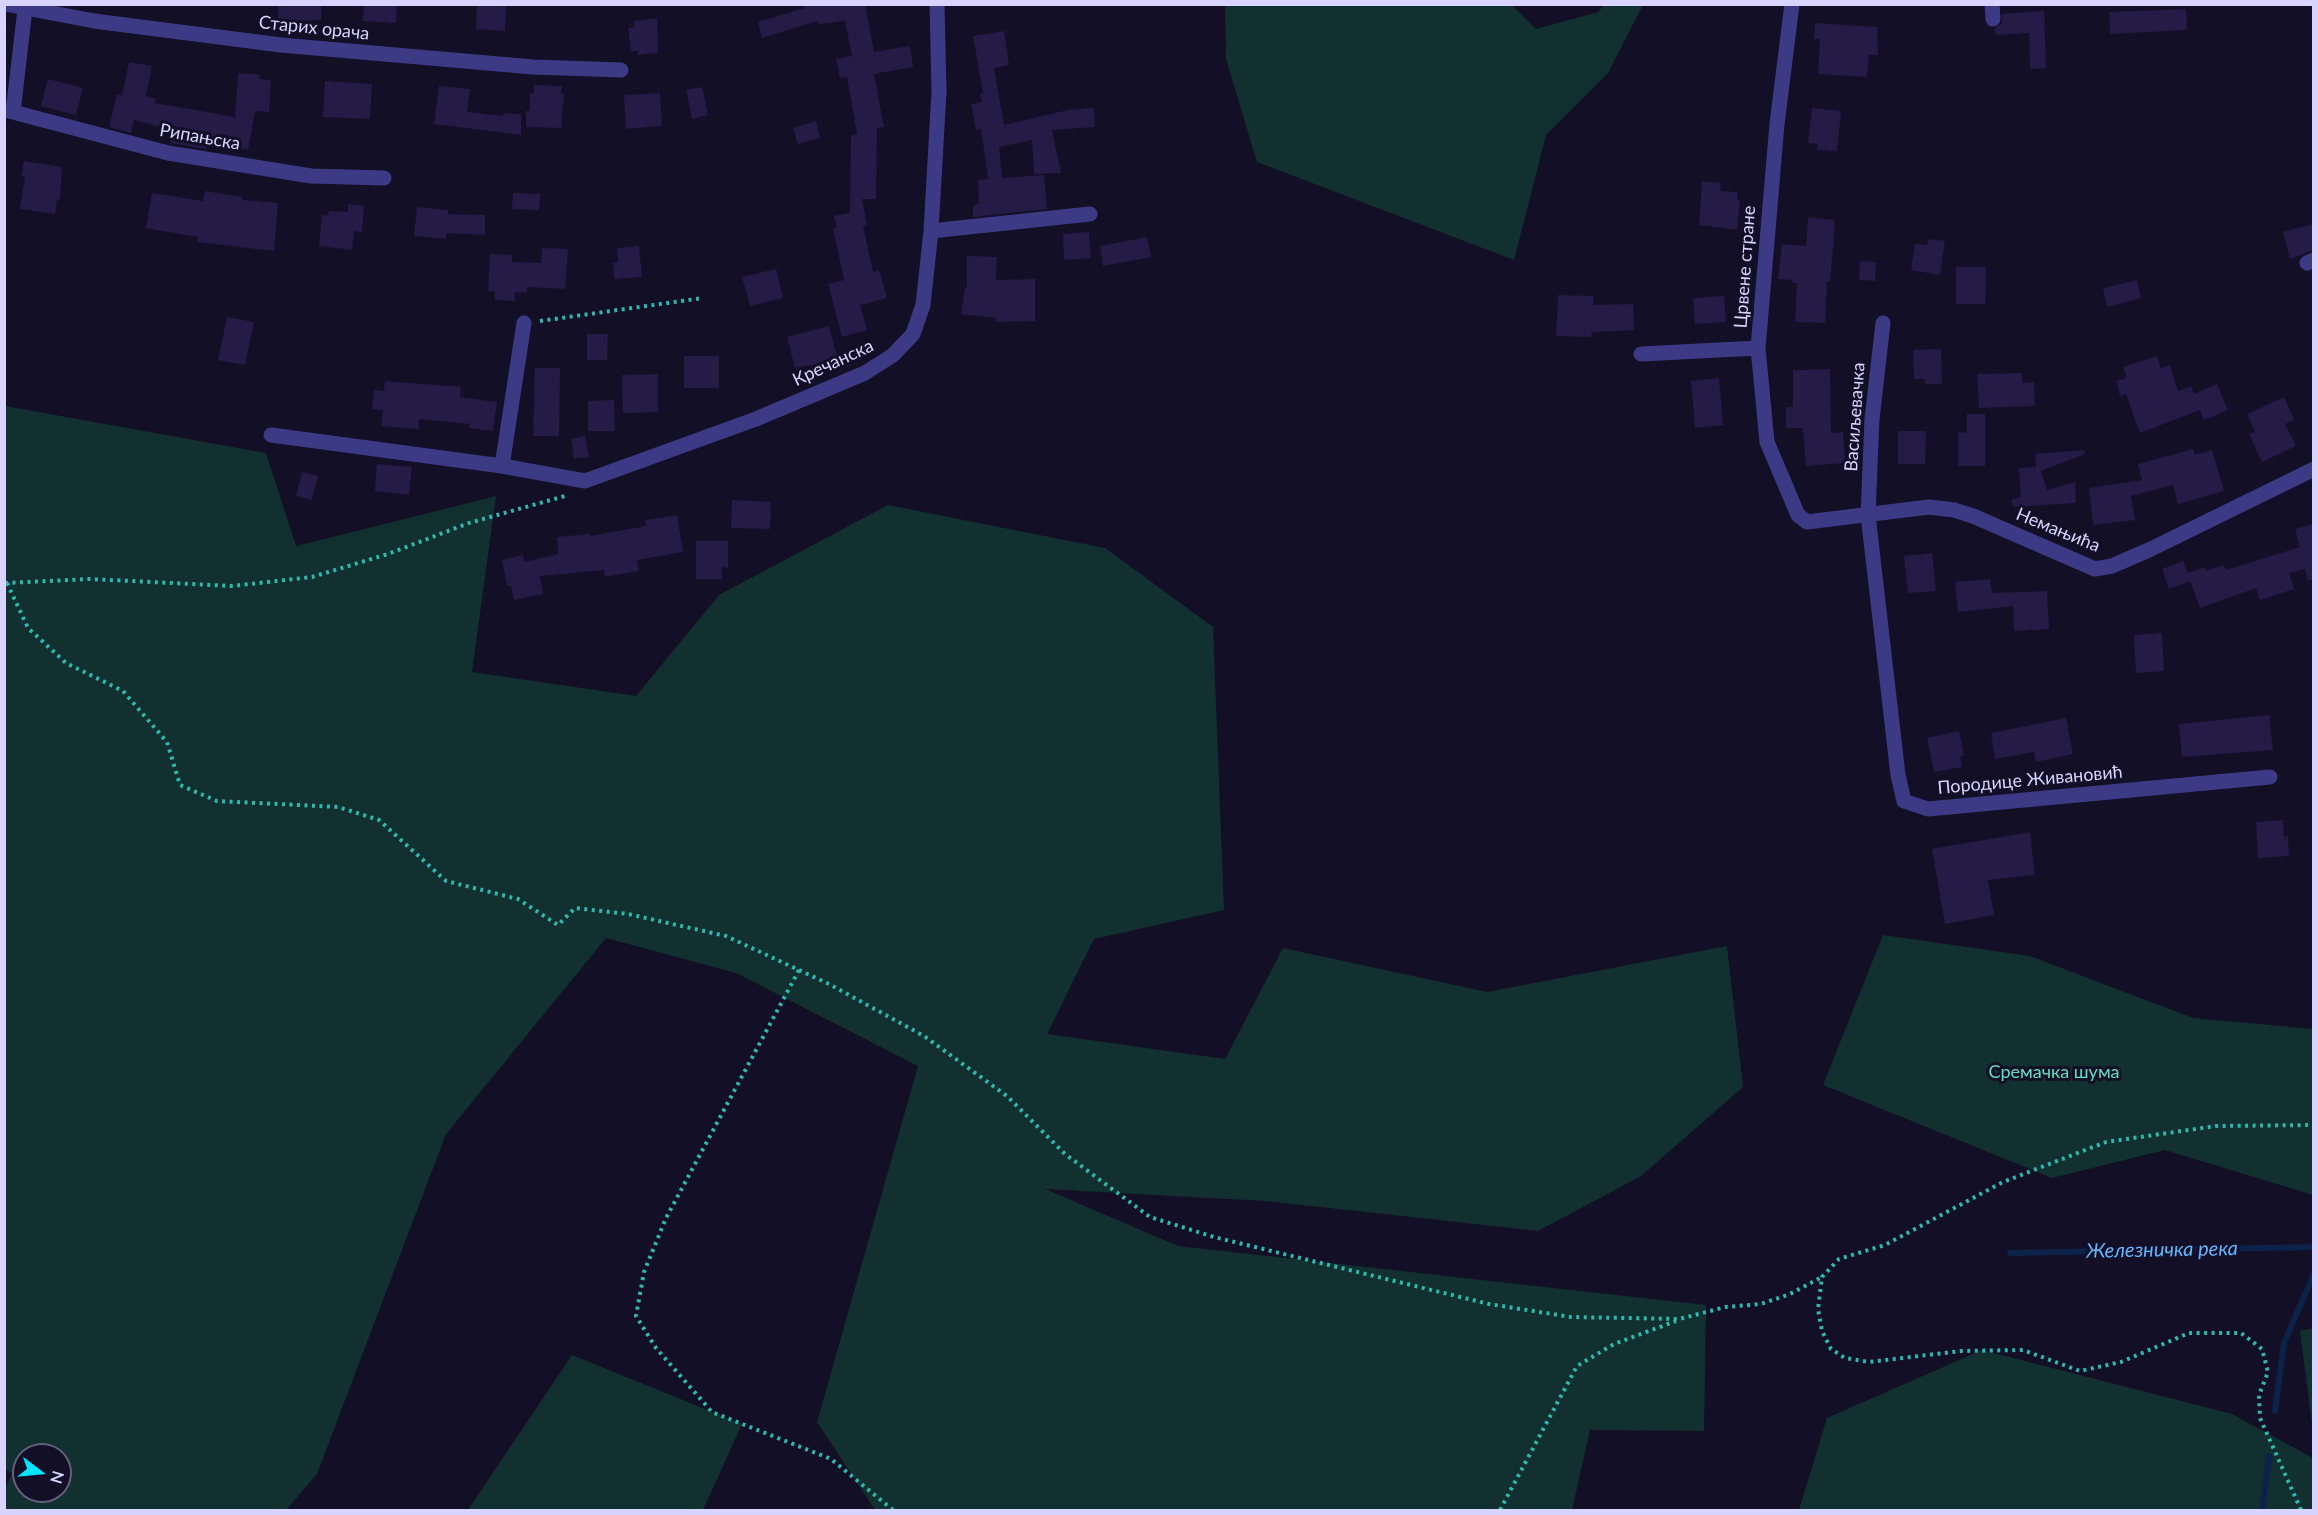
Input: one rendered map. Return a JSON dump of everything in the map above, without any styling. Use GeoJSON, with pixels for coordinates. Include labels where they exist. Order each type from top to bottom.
{"type":"FeatureCollection","features":[{"type":"Feature","properties":{"kind":"street","name":"Старих орача"},"geometry":{"type":"LineString","coordinates":[[5,4],[94,21],[281,45],[533,67],[621,70]]}},
{"type":"Feature","properties":{"kind":"street","name":"Кречанска"},"geometry":{"type":"LineString","coordinates":[[585,481],[756,419],[865,373],[893,356],[913,334],[922,305],[931,231],[939,92],[937,4]]}},
{"type":"Feature","properties":{"kind":"street","name":"Црвене стране"},"geometry":{"type":"LineString","coordinates":[[1791,4],[1767,222],[1758,348],[1767,442],[1798,515],[1808,522]]}},
{"type":"Feature","properties":{"kind":"street","name":"Рипањска"},"geometry":{"type":"LineString","coordinates":[[25,9],[9,111],[168,153],[311,176],[384,178]]}},
{"type":"Feature","properties":{"kind":"street"},"geometry":{"type":"LineString","coordinates":[[931,231],[1090,214]]}},
{"type":"Feature","properties":{"kind":"street"},"geometry":{"type":"LineString","coordinates":[[502,466],[524,323]]}},
{"type":"Feature","properties":{"kind":"street","name":"Васиљевачка"},"geometry":{"type":"LineString","coordinates":[[1868,515],[1872,419],[1883,323]]}},
{"type":"Feature","properties":{"kind":"street"},"geometry":{"type":"LineString","coordinates":[[1641,354],[1758,348]]}},
{"type":"Feature","properties":{"kind":"street"},"geometry":{"type":"LineString","coordinates":[[271,435],[502,466],[585,481]]}},
{"type":"Feature","properties":{"kind":"street","name":"Немањића"},"geometry":{"type":"LineString","coordinates":[[1808,522],[1929,507],[1954,510],[2095,568],[2112,566],[2151,549],[2313,469]]}},
{"type":"Feature","properties":{"kind":"street","name":"Породице Живановић"},"geometry":{"type":"LineString","coordinates":[[1868,515],[1898,775],[1904,801],[1929,809],[2270,777]]}},
{"type":"Feature","properties":{"kind":"path"},"geometry":{"type":"LineString","coordinates":[[524,323],[703,298]]}},
{"type":"Feature","properties":{"kind":"path"},"geometry":{"type":"LineString","coordinates":[[585,481],[566,496],[469,523],[388,554],[312,577],[232,586],[90,579],[6,583],[28,628],[66,663],[123,692],[167,742],[180,785],[217,801],[338,807],[379,820],[446,880],[518,899],[558,925],[575,908],[628,914],[726,936],[799,970],[924,1036],[1006,1096],[1065,1154],[1150,1217],[1214,1237],[1489,1304],[1571,1317],[1679,1319]]}},
{"type":"Feature","properties":{"kind":"path"},"geometry":{"type":"LineString","coordinates":[[799,970],[666,1218],[644,1272],[636,1316],[656,1348],[712,1412],[831,1459],[894,1510]]}},
{"type":"Feature","properties":{"kind":"path"},"geometry":{"type":"LineString","coordinates":[[1500,1510],[1577,1366],[1614,1344],[1679,1319],[1726,1307],[1761,1304],[1790,1294],[1822,1277],[1839,1259],[1885,1245],[2002,1182],[2106,1142],[2216,1126],[2313,1125]]}},
{"type":"Feature","properties":{"kind":"path"},"geometry":{"type":"LineString","coordinates":[[1822,1277],[1818,1309],[1822,1331],[1832,1349],[1845,1358],[1869,1362],[1961,1351],[2023,1350],[2080,1371],[2121,1362],[2189,1333],[2241,1333],[2262,1349],[2268,1372],[2259,1395],[2260,1418],[2301,1510]]}},
{"type":"Feature","properties":{"kind":"green space"},"geometry":{"type":"Polygon","coordinates":[[[1225,5],[1512,5],[1536,29],[1598,12],[1604,5],[1643,5],[1608,73],[1546,135],[1514,260],[1257,162],[1226,59],[1225,5]]]}},
{"type":"Feature","properties":{"kind":"green space"},"geometry":{"type":"Polygon","coordinates":[[[5,406],[266,453],[296,546],[496,496],[472,672],[636,696],[719,595],[888,505],[1105,548],[1213,627],[1224,910],[1094,939],[1047,1034],[1225,1059],[1283,948],[1487,992],[1727,946],[1743,1087],[1641,1176],[1538,1231],[1266,1201],[1045,1189],[1178,1246],[1706,1305],[1704,1431],[1590,1430],[1572,1510],[875,1510],[817,1422],[918,1066],[736,973],[606,938],[446,1134],[317,1474],[286,1510],[5,1510],[5,1489],[12,1473],[4,1469],[5,406]]]}},
{"type":"Feature","properties":{"kind":"green space","name":"Сремачка шума"},"geometry":{"type":"Polygon","coordinates":[[[1883,935],[2030,956],[2193,1018],[2313,1029],[2313,1195],[2165,1150],[2052,1178],[1823,1085],[1883,935]]]}},
{"type":"Feature","properties":{"kind":"green space"},"geometry":{"type":"Polygon","coordinates":[[[2314,1328],[2313,1431],[2300,1331],[2314,1328]]]}},
{"type":"Feature","properties":{"kind":"green space"},"geometry":{"type":"Polygon","coordinates":[[[1982,1350],[2232,1414],[2313,1458],[2313,1510],[1799,1510],[1827,1418],[1982,1350]]]}},
{"type":"Feature","properties":{"kind":"green space"},"geometry":{"type":"Polygon","coordinates":[[[572,1355],[742,1424],[703,1510],[468,1510],[572,1355]]]}},
{"type":"Feature","properties":{"kind":"building"},"geometry":{"type":"Polygon","coordinates":[[[278,4],[321,4],[321,20],[278,22],[278,4]]]}},
{"type":"Feature","properties":{"kind":"building"},"geometry":{"type":"Polygon","coordinates":[[[364,4],[397,4],[396,23],[363,21],[364,4]]]}},
{"type":"Feature","properties":{"kind":"building"},"geometry":{"type":"Polygon","coordinates":[[[477,4],[506,4],[505,31],[476,29],[477,4]]]}},
{"type":"Feature","properties":{"kind":"building"},"geometry":{"type":"Polygon","coordinates":[[[803,4],[865,4],[874,52],[910,46],[913,67],[874,74],[884,127],[877,128],[876,199],[862,199],[867,225],[863,226],[873,272],[879,270],[887,298],[860,305],[867,330],[842,337],[828,284],[844,280],[833,228],[837,227],[834,216],[850,213],[851,136],[857,134],[847,77],[840,78],[836,59],[852,56],[845,21],[819,24],[818,21],[762,38],[758,22],[804,8],[803,4]]]}},
{"type":"Feature","properties":{"kind":"building"},"geometry":{"type":"Polygon","coordinates":[[[2186,9],[2187,30],[2110,34],[2109,12],[2186,9]]]}},
{"type":"Feature","properties":{"kind":"building"},"geometry":{"type":"Polygon","coordinates":[[[2044,11],[2046,68],[2030,69],[2029,33],[1996,35],[1995,28],[2002,23],[2002,14],[2044,11]]]}},
{"type":"Feature","properties":{"kind":"building"},"geometry":{"type":"Polygon","coordinates":[[[657,18],[658,53],[638,55],[638,51],[631,51],[628,28],[635,27],[634,21],[657,18]]]}},
{"type":"Feature","properties":{"kind":"building"},"geometry":{"type":"Polygon","coordinates":[[[1815,23],[1877,27],[1878,55],[1869,55],[1867,77],[1818,74],[1820,39],[1814,39],[1815,23]]]}},
{"type":"Feature","properties":{"kind":"building"},"geometry":{"type":"Polygon","coordinates":[[[1004,31],[1009,65],[994,68],[1004,125],[1068,110],[1094,108],[1095,127],[1052,130],[1061,173],[1034,174],[1032,140],[999,147],[1002,178],[1044,175],[1047,209],[973,217],[973,205],[979,204],[978,180],[988,179],[981,129],[976,130],[971,104],[982,102],[980,94],[983,93],[973,36],[1004,31]]]}},
{"type":"Feature","properties":{"kind":"building"},"geometry":{"type":"Polygon","coordinates":[[[129,62],[152,66],[146,96],[156,99],[155,103],[235,117],[238,73],[260,75],[259,79],[271,80],[269,112],[255,111],[248,150],[208,143],[206,149],[170,143],[172,130],[134,120],[131,133],[109,127],[117,94],[122,96],[129,62]]]}},
{"type":"Feature","properties":{"kind":"building"},"geometry":{"type":"Polygon","coordinates":[[[48,79],[83,88],[76,115],[41,106],[48,79]]]}},
{"type":"Feature","properties":{"kind":"building"},"geometry":{"type":"Polygon","coordinates":[[[325,81],[372,84],[370,119],[323,117],[325,81]]]}},
{"type":"Feature","properties":{"kind":"building"},"geometry":{"type":"Polygon","coordinates":[[[534,85],[562,86],[561,94],[564,94],[561,128],[526,127],[526,111],[530,111],[530,93],[534,93],[534,85]]]}},
{"type":"Feature","properties":{"kind":"building"},"geometry":{"type":"Polygon","coordinates":[[[439,86],[470,89],[467,112],[503,116],[503,113],[521,114],[521,135],[434,124],[439,86]]]}},
{"type":"Feature","properties":{"kind":"building"},"geometry":{"type":"Polygon","coordinates":[[[702,87],[708,115],[692,119],[686,90],[702,87]]]}},
{"type":"Feature","properties":{"kind":"building"},"geometry":{"type":"Polygon","coordinates":[[[660,93],[662,126],[626,129],[624,95],[660,93]]]}},
{"type":"Feature","properties":{"kind":"building"},"geometry":{"type":"Polygon","coordinates":[[[1812,108],[1841,111],[1837,151],[1817,150],[1818,144],[1808,143],[1812,108]]]}},
{"type":"Feature","properties":{"kind":"building"},"geometry":{"type":"Polygon","coordinates":[[[816,121],[820,138],[798,144],[793,128],[816,121]]]}},
{"type":"Feature","properties":{"kind":"building"},"geometry":{"type":"Polygon","coordinates":[[[24,161],[62,167],[60,200],[57,199],[55,214],[20,209],[25,177],[21,176],[24,161]]]}},
{"type":"Feature","properties":{"kind":"building"},"geometry":{"type":"Polygon","coordinates":[[[1702,181],[1721,183],[1720,191],[1737,192],[1737,199],[1740,202],[1737,230],[1699,225],[1702,181]]]}},
{"type":"Feature","properties":{"kind":"building"},"geometry":{"type":"Polygon","coordinates":[[[205,191],[242,197],[242,200],[278,203],[274,251],[197,242],[198,237],[146,228],[152,193],[203,201],[205,191]]]}},
{"type":"Feature","properties":{"kind":"building"},"geometry":{"type":"Polygon","coordinates":[[[513,193],[540,194],[539,210],[512,209],[513,193]]]}},
{"type":"Feature","properties":{"kind":"building"},"geometry":{"type":"Polygon","coordinates":[[[348,204],[364,206],[362,232],[354,231],[352,250],[319,246],[322,215],[328,216],[329,211],[348,212],[348,204]]]}},
{"type":"Feature","properties":{"kind":"building"},"geometry":{"type":"Polygon","coordinates":[[[417,207],[448,210],[448,214],[485,215],[485,235],[446,233],[446,239],[414,236],[417,207]]]}},
{"type":"Feature","properties":{"kind":"building"},"geometry":{"type":"Polygon","coordinates":[[[1808,217],[1834,220],[1835,225],[1830,281],[1827,281],[1825,323],[1795,322],[1797,283],[1792,283],[1792,280],[1778,279],[1782,244],[1806,246],[1808,217]]]}},
{"type":"Feature","properties":{"kind":"building"},"geometry":{"type":"Polygon","coordinates":[[[2313,224],[2313,250],[2290,259],[2283,232],[2313,224]]]}},
{"type":"Feature","properties":{"kind":"building"},"geometry":{"type":"Polygon","coordinates":[[[1089,232],[1091,258],[1064,260],[1063,234],[1089,232]]]}},
{"type":"Feature","properties":{"kind":"building"},"geometry":{"type":"Polygon","coordinates":[[[1147,237],[1151,257],[1103,266],[1100,246],[1147,237]]]}},
{"type":"Feature","properties":{"kind":"building"},"geometry":{"type":"Polygon","coordinates":[[[1928,239],[1945,241],[1940,275],[1911,270],[1915,244],[1927,245],[1928,239]]]}},
{"type":"Feature","properties":{"kind":"building"},"geometry":{"type":"Polygon","coordinates":[[[639,246],[642,277],[614,279],[613,263],[618,262],[617,248],[639,246]]]}},
{"type":"Feature","properties":{"kind":"building"},"geometry":{"type":"Polygon","coordinates":[[[542,248],[568,249],[565,289],[527,287],[527,293],[515,292],[515,301],[495,300],[495,291],[488,291],[490,254],[512,255],[512,262],[541,263],[542,248]]]}},
{"type":"Feature","properties":{"kind":"building"},"geometry":{"type":"Polygon","coordinates":[[[967,256],[997,257],[996,280],[1035,279],[1035,321],[997,322],[996,318],[961,314],[965,287],[967,287],[967,256]]]}},
{"type":"Feature","properties":{"kind":"building"},"geometry":{"type":"Polygon","coordinates":[[[1860,261],[1876,262],[1875,281],[1859,280],[1860,261]]]}},
{"type":"Feature","properties":{"kind":"building"},"geometry":{"type":"Polygon","coordinates":[[[1956,267],[1986,267],[1985,304],[1956,304],[1956,267]]]}},
{"type":"Feature","properties":{"kind":"building"},"geometry":{"type":"Polygon","coordinates":[[[776,269],[783,298],[750,306],[742,277],[776,269]]]}},
{"type":"Feature","properties":{"kind":"building"},"geometry":{"type":"Polygon","coordinates":[[[2137,280],[2141,298],[2107,307],[2103,288],[2137,280]]]}},
{"type":"Feature","properties":{"kind":"building"},"geometry":{"type":"Polygon","coordinates":[[[1558,295],[1593,296],[1593,305],[1633,304],[1634,330],[1592,332],[1591,337],[1556,336],[1558,295]]]}},
{"type":"Feature","properties":{"kind":"building"},"geometry":{"type":"Polygon","coordinates":[[[1724,296],[1726,322],[1695,324],[1693,298],[1724,296]]]}},
{"type":"Feature","properties":{"kind":"building"},"geometry":{"type":"Polygon","coordinates":[[[227,317],[254,322],[245,365],[218,360],[227,317]]]}},
{"type":"Feature","properties":{"kind":"building"},"geometry":{"type":"Polygon","coordinates":[[[829,326],[838,360],[795,368],[787,337],[829,326]]]}},
{"type":"Feature","properties":{"kind":"building"},"geometry":{"type":"Polygon","coordinates":[[[587,334],[608,334],[607,360],[587,360],[587,334]]]}},
{"type":"Feature","properties":{"kind":"building"},"geometry":{"type":"Polygon","coordinates":[[[1941,349],[1942,384],[1925,384],[1925,379],[1914,379],[1913,350],[1941,349]]]}},
{"type":"Feature","properties":{"kind":"building"},"geometry":{"type":"Polygon","coordinates":[[[684,356],[719,356],[719,388],[684,388],[684,356]]]}},
{"type":"Feature","properties":{"kind":"building"},"geometry":{"type":"Polygon","coordinates":[[[2157,356],[2161,368],[2170,365],[2178,391],[2191,386],[2194,394],[2217,384],[2228,410],[2204,420],[2200,410],[2140,433],[2126,394],[2120,396],[2116,381],[2127,378],[2123,367],[2157,356]]]}},
{"type":"Feature","properties":{"kind":"building"},"geometry":{"type":"Polygon","coordinates":[[[535,368],[560,368],[559,436],[533,436],[535,368]]]}},
{"type":"Feature","properties":{"kind":"building"},"geometry":{"type":"Polygon","coordinates":[[[1830,369],[1831,433],[1843,432],[1845,463],[1806,466],[1803,428],[1786,428],[1786,407],[1793,407],[1793,370],[1830,369]]]}},
{"type":"Feature","properties":{"kind":"building"},"geometry":{"type":"Polygon","coordinates":[[[2022,373],[2022,383],[2034,382],[2035,406],[1979,408],[1977,374],[2022,373]]]}},
{"type":"Feature","properties":{"kind":"building"},"geometry":{"type":"Polygon","coordinates":[[[658,374],[658,412],[623,413],[622,375],[658,374]]]}},
{"type":"Feature","properties":{"kind":"building"},"geometry":{"type":"Polygon","coordinates":[[[1719,378],[1723,425],[1695,428],[1691,381],[1719,378]]]}},
{"type":"Feature","properties":{"kind":"building"},"geometry":{"type":"Polygon","coordinates":[[[385,381],[461,387],[460,397],[497,402],[493,431],[469,428],[470,424],[419,419],[419,429],[381,426],[383,410],[372,409],[374,390],[384,391],[385,381]]]}},
{"type":"Feature","properties":{"kind":"building"},"geometry":{"type":"Polygon","coordinates":[[[2284,397],[2294,420],[2285,424],[2296,446],[2262,462],[2249,434],[2255,432],[2247,414],[2284,397]]]}},
{"type":"Feature","properties":{"kind":"building"},"geometry":{"type":"Polygon","coordinates":[[[614,400],[615,431],[588,431],[588,401],[614,400]]]}},
{"type":"Feature","properties":{"kind":"building"},"geometry":{"type":"Polygon","coordinates":[[[1967,414],[1985,414],[1985,466],[1958,466],[1958,432],[1967,433],[1967,414]]]}},
{"type":"Feature","properties":{"kind":"building"},"geometry":{"type":"Polygon","coordinates":[[[1898,431],[1926,431],[1925,464],[1898,464],[1898,431]]]}},
{"type":"Feature","properties":{"kind":"building"},"geometry":{"type":"Polygon","coordinates":[[[585,436],[589,457],[574,459],[571,439],[585,436]]]}},
{"type":"Feature","properties":{"kind":"building"},"geometry":{"type":"Polygon","coordinates":[[[2193,449],[2195,455],[2212,450],[2224,491],[2178,504],[2173,485],[2131,496],[2135,520],[2093,525],[2089,488],[2142,480],[2138,464],[2193,449]]]}},
{"type":"Feature","properties":{"kind":"building"},"geometry":{"type":"Polygon","coordinates":[[[2084,450],[2085,454],[2041,471],[2047,490],[2075,482],[2076,503],[2013,507],[2011,500],[2021,497],[2019,468],[2036,467],[2035,454],[2084,450]]]}},
{"type":"Feature","properties":{"kind":"building"},"geometry":{"type":"Polygon","coordinates":[[[377,464],[412,467],[409,495],[375,491],[377,464]]]}},
{"type":"Feature","properties":{"kind":"building"},"geometry":{"type":"Polygon","coordinates":[[[302,472],[318,476],[312,500],[296,496],[302,472]]]}},
{"type":"Feature","properties":{"kind":"building"},"geometry":{"type":"Polygon","coordinates":[[[732,500],[771,502],[770,529],[731,528],[732,500]]]}},
{"type":"Feature","properties":{"kind":"building"},"geometry":{"type":"Polygon","coordinates":[[[677,515],[683,552],[637,560],[639,571],[605,577],[604,570],[540,576],[543,594],[514,600],[511,586],[507,586],[502,560],[523,555],[524,562],[558,554],[557,537],[590,534],[590,536],[646,526],[645,520],[677,515]]]}},
{"type":"Feature","properties":{"kind":"building"},"geometry":{"type":"Polygon","coordinates":[[[2313,524],[2313,580],[2308,580],[2305,569],[2289,573],[2294,589],[2260,600],[2256,588],[2200,608],[2190,581],[2169,589],[2162,569],[2183,561],[2188,573],[2205,567],[2206,571],[2224,565],[2226,570],[2300,547],[2295,529],[2313,524]]]}},
{"type":"Feature","properties":{"kind":"building"},"geometry":{"type":"Polygon","coordinates":[[[696,541],[728,541],[728,568],[722,567],[722,579],[696,579],[696,541]]]}},
{"type":"Feature","properties":{"kind":"building"},"geometry":{"type":"Polygon","coordinates":[[[1932,553],[1936,591],[1908,593],[1904,556],[1932,553]]]}},
{"type":"Feature","properties":{"kind":"building"},"geometry":{"type":"Polygon","coordinates":[[[1990,579],[1992,593],[2047,591],[2049,629],[2014,631],[2013,606],[1958,612],[1955,582],[1990,579]]]}},
{"type":"Feature","properties":{"kind":"building"},"geometry":{"type":"Polygon","coordinates":[[[2162,633],[2164,671],[2136,673],[2134,635],[2162,633]]]}},
{"type":"Feature","properties":{"kind":"building"},"geometry":{"type":"Polygon","coordinates":[[[2269,715],[2273,750],[2182,757],[2179,724],[2269,715]]]}},
{"type":"Feature","properties":{"kind":"building"},"geometry":{"type":"Polygon","coordinates":[[[2066,718],[2073,754],[2036,762],[2034,752],[1995,759],[1991,733],[2066,718]]]}},
{"type":"Feature","properties":{"kind":"building"},"geometry":{"type":"Polygon","coordinates":[[[1959,731],[1964,756],[1960,757],[1962,767],[1934,772],[1927,738],[1959,731]]]}},
{"type":"Feature","properties":{"kind":"building"},"geometry":{"type":"Polygon","coordinates":[[[2283,820],[2284,837],[2288,836],[2289,856],[2258,858],[2256,822],[2283,820]]]}},
{"type":"Feature","properties":{"kind":"building"},"geometry":{"type":"Polygon","coordinates":[[[2030,832],[2035,875],[1988,880],[1994,915],[1945,924],[1932,849],[2030,832]]]}},
{"type":"Feature","properties":{"kind":"waterway","name":"Железничка река"},"geometry":{"type":"LineString","coordinates":[[2010,1253],[2314,1247]]}},
{"type":"Feature","properties":{"kind":"waterway"},"geometry":{"type":"LineString","coordinates":[[2275,1411],[2284,1343],[2314,1274]]}},
{"type":"Feature","properties":{"kind":"waterway"},"geometry":{"type":"LineString","coordinates":[[2262,1510],[2269,1456]]}}]}
